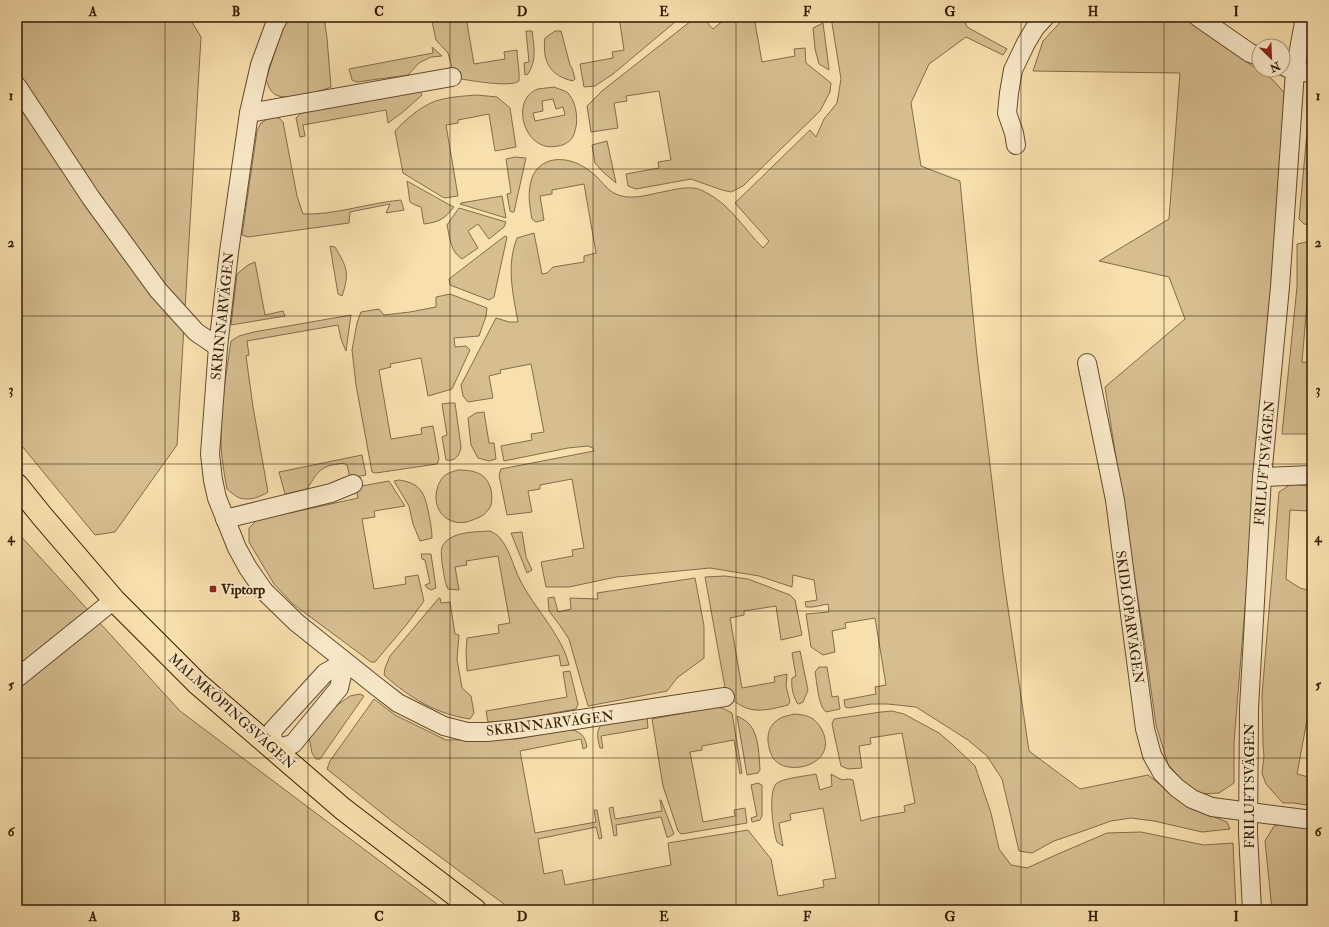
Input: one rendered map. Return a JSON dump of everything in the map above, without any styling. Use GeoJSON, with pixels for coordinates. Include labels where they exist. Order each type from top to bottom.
{"type":"FeatureCollection","features":[{"type":"Feature","properties":{"kind":"main road","name":"MALMKÖPINGSVÄGEN"},"geometry":{"type":"LineString","coordinates":[[17,485],[114,600],[198,684],[343,809],[475,910]]}},
{"type":"Feature","properties":{"kind":"street","name":"SKRINNARVÄGEN"},"geometry":{"type":"LineString","coordinates":[[279,17],[260,65],[249,112],[229,252],[218,347],[210,454],[217,498],[237,548],[248,568],[264,591],[297,623],[398,702],[444,726],[467,732],[487,732],[516,729],[725,697]]}},
{"type":"Feature","properties":{"kind":"street"},"geometry":{"type":"LineString","coordinates":[[1016,145],[1014,133],[1007,112],[1008,93],[1013,70],[1035,28],[1045,17]]}},
{"type":"Feature","properties":{"kind":"street"},"geometry":{"type":"LineString","coordinates":[[1198,17],[1251,53]]}},
{"type":"Feature","properties":{"kind":"street","name":"FRILUFTSVÄGEN"},"geometry":{"type":"LineString","coordinates":[[1252,910],[1248,811],[1249,708],[1262,477],[1280,287],[1297,70],[1305,17]]}},
{"type":"Feature","properties":{"kind":"street"},"geometry":{"type":"LineString","coordinates":[[249,112],[452,77]]}},
{"type":"Feature","properties":{"kind":"street"},"geometry":{"type":"LineString","coordinates":[[17,86],[91,198],[158,290],[196,332],[218,347]]}},
{"type":"Feature","properties":{"kind":"street","name":"SKIDLÖPARVÄGEN"},"geometry":{"type":"LineString","coordinates":[[1087,364],[1115,500],[1145,729],[1152,755],[1162,773],[1177,788],[1192,799],[1212,807],[1312,820]]}},
{"type":"Feature","properties":{"kind":"street"},"geometry":{"type":"LineString","coordinates":[[1262,477],[1312,475]]}},
{"type":"Feature","properties":{"kind":"street"},"geometry":{"type":"LineString","coordinates":[[225,519],[331,493],[353,484]]}},
{"type":"Feature","properties":{"kind":"street"},"geometry":{"type":"LineString","coordinates":[[17,678],[114,600]]}},
{"type":"Feature","properties":{"kind":"street"},"geometry":{"type":"LineString","coordinates":[[346,662],[339,688],[293,744],[274,749],[272,731],[325,673],[346,662]]}},
{"type":"Feature","properties":{"kind":"shaded area"},"geometry":{"type":"Polygon","coordinates":[[[17,17],[189,17],[201,37],[177,445],[115,532],[95,535],[17,440],[17,17]]]}},
{"type":"Feature","properties":{"kind":"shaded area"},"geometry":{"type":"Polygon","coordinates":[[[289,17],[324,17],[331,87],[311,93],[282,97],[274,94],[268,86],[266,79],[283,28],[289,17]]]}},
{"type":"Feature","properties":{"kind":"shaded area"},"geometry":{"type":"Polygon","coordinates":[[[431,17],[466,17],[474,64],[505,59],[504,52],[517,50],[519,81],[507,84],[498,84],[455,78],[448,53],[436,40],[431,17]]]}},
{"type":"Feature","properties":{"kind":"shaded area"},"geometry":{"type":"Polygon","coordinates":[[[619,17],[681,17],[613,74],[595,86],[584,87],[580,64],[613,58],[612,52],[624,50],[619,17]]]}},
{"type":"Feature","properties":{"kind":"shaded area"},"geometry":{"type":"Polygon","coordinates":[[[696,17],[702,17],[713,29],[725,19],[724,17],[754,17],[762,62],[795,56],[794,49],[805,48],[806,63],[831,83],[830,92],[820,111],[743,186],[731,192],[691,179],[636,189],[628,186],[626,174],[659,168],[658,162],[671,160],[659,91],[626,96],[627,101],[614,103],[618,128],[591,132],[587,106],[602,91],[696,17]]]}},
{"type":"Feature","properties":{"kind":"shaded area"},"geometry":{"type":"Polygon","coordinates":[[[831,17],[963,17],[967,27],[1007,49],[1003,55],[966,37],[929,64],[911,103],[921,166],[960,181],[977,356],[1003,574],[1029,751],[1080,789],[1148,775],[1189,807],[1227,822],[1230,829],[1202,832],[1154,821],[1131,818],[1111,821],[1054,841],[1032,853],[1019,851],[1002,779],[987,756],[968,740],[916,707],[871,704],[849,708],[845,707],[844,700],[876,694],[875,687],[886,685],[875,618],[845,623],[846,628],[832,631],[835,652],[823,655],[811,647],[806,614],[829,612],[828,604],[806,607],[805,602],[817,600],[814,580],[793,575],[792,587],[759,576],[710,568],[616,577],[569,587],[546,587],[541,562],[573,556],[572,550],[584,548],[572,479],[540,485],[540,489],[528,491],[532,512],[507,515],[499,475],[501,469],[594,451],[593,448],[588,446],[568,448],[504,461],[501,446],[532,440],[531,434],[544,432],[531,364],[500,370],[501,373],[489,376],[493,398],[468,402],[463,396],[461,385],[496,318],[509,322],[518,322],[511,270],[517,238],[534,233],[542,274],[547,273],[553,267],[584,262],[584,256],[596,253],[584,184],[552,190],[552,194],[540,196],[544,220],[536,222],[532,219],[529,198],[529,190],[533,175],[539,167],[546,162],[564,160],[583,166],[609,190],[621,196],[636,197],[680,189],[698,189],[714,197],[730,210],[763,248],[769,241],[735,203],[810,130],[816,137],[824,119],[837,103],[841,79],[831,17]]]}},
{"type":"Feature","properties":{"kind":"shaded area"},"geometry":{"type":"Polygon","coordinates":[[[1065,17],[1185,17],[1251,65],[1251,78],[1270,78],[1287,96],[1234,742],[1234,783],[1219,793],[1200,794],[1182,781],[1168,764],[1156,725],[1105,387],[1185,319],[1169,277],[1099,261],[1169,219],[1180,73],[1033,71],[1043,41],[1065,17]]]}},
{"type":"Feature","properties":{"kind":"shaded area"},"geometry":{"type":"Polygon","coordinates":[[[823,23],[829,70],[819,64],[815,49],[813,28],[823,23]]]}},
{"type":"Feature","properties":{"kind":"shaded area"},"geometry":{"type":"Polygon","coordinates":[[[526,31],[532,31],[534,58],[531,69],[528,74],[525,75],[524,63],[529,62],[526,31]]]}},
{"type":"Feature","properties":{"kind":"shaded area"},"geometry":{"type":"Polygon","coordinates":[[[555,31],[561,31],[575,79],[573,81],[558,75],[549,66],[546,60],[544,46],[545,38],[555,31]]]}},
{"type":"Feature","properties":{"kind":"shaded area"},"geometry":{"type":"Polygon","coordinates":[[[432,47],[442,56],[431,57],[419,63],[408,75],[357,82],[352,80],[349,69],[433,53],[432,47]]]}},
{"type":"Feature","properties":{"kind":"shaded area"},"geometry":{"type":"Polygon","coordinates":[[[554,87],[568,93],[571,97],[577,118],[576,129],[572,139],[563,145],[546,146],[536,142],[529,134],[524,124],[524,103],[529,95],[538,89],[554,87]],[[553,99],[542,101],[543,111],[533,113],[535,121],[565,115],[563,107],[556,109],[553,99]]]}},
{"type":"Feature","properties":{"kind":"shaded area"},"geometry":{"type":"Polygon","coordinates":[[[419,90],[422,95],[388,123],[386,110],[303,125],[305,136],[300,137],[296,118],[303,111],[419,90]]]}},
{"type":"Feature","properties":{"kind":"shaded area"},"geometry":{"type":"Polygon","coordinates":[[[477,95],[497,97],[510,108],[516,147],[495,151],[489,114],[458,120],[458,123],[446,125],[458,196],[444,198],[403,173],[395,131],[412,115],[433,102],[461,96],[477,95]]]}},
{"type":"Feature","properties":{"kind":"shaded area"},"geometry":{"type":"Polygon","coordinates":[[[1312,97],[1312,225],[1304,224],[1299,219],[1310,100],[1312,97]]]}},
{"type":"Feature","properties":{"kind":"shaded area"},"geometry":{"type":"Polygon","coordinates":[[[271,117],[279,118],[283,122],[297,196],[303,214],[328,213],[401,200],[404,210],[386,213],[390,204],[350,212],[349,223],[248,237],[242,235],[257,131],[261,123],[271,117]]]}},
{"type":"Feature","properties":{"kind":"shaded area"},"geometry":{"type":"Polygon","coordinates":[[[607,141],[616,183],[595,163],[592,145],[607,141]]]}},
{"type":"Feature","properties":{"kind":"shaded area"},"geometry":{"type":"Polygon","coordinates":[[[515,157],[526,158],[514,212],[512,212],[510,211],[507,194],[511,193],[506,159],[515,157]]]}},
{"type":"Feature","properties":{"kind":"shaded area"},"geometry":{"type":"Polygon","coordinates":[[[407,181],[454,207],[441,219],[424,224],[421,207],[410,202],[407,181]]]}},
{"type":"Feature","properties":{"kind":"shaded area"},"geometry":{"type":"Polygon","coordinates":[[[502,196],[506,218],[460,204],[461,203],[502,196]]]}},
{"type":"Feature","properties":{"kind":"shaded area"},"geometry":{"type":"Polygon","coordinates":[[[459,208],[506,222],[504,227],[489,239],[478,224],[468,231],[478,248],[462,259],[453,248],[447,225],[459,208]]]}},
{"type":"Feature","properties":{"kind":"shaded area"},"geometry":{"type":"Polygon","coordinates":[[[505,236],[507,237],[494,297],[489,300],[450,285],[449,279],[505,236]]]}},
{"type":"Feature","properties":{"kind":"shaded area"},"geometry":{"type":"Polygon","coordinates":[[[1311,241],[1312,256],[1302,362],[1312,363],[1312,434],[1282,434],[1297,287],[1297,244],[1311,241]]]}},
{"type":"Feature","properties":{"kind":"shaded area"},"geometry":{"type":"Polygon","coordinates":[[[330,246],[335,247],[345,265],[346,281],[342,296],[338,294],[330,246]]]}},
{"type":"Feature","properties":{"kind":"shaded area"},"geometry":{"type":"Polygon","coordinates":[[[255,262],[265,315],[283,311],[285,316],[231,325],[237,274],[248,265],[255,262]]]}},
{"type":"Feature","properties":{"kind":"shaded area"},"geometry":{"type":"Polygon","coordinates":[[[450,294],[487,308],[486,316],[479,336],[454,338],[455,347],[466,346],[470,350],[452,389],[428,396],[421,358],[390,364],[391,367],[379,370],[391,439],[422,434],[421,428],[433,426],[439,459],[437,464],[376,473],[372,472],[356,385],[352,350],[357,323],[361,312],[379,309],[384,315],[436,307],[436,297],[450,294]]]}},
{"type":"Feature","properties":{"kind":"shaded area"},"geometry":{"type":"Polygon","coordinates":[[[351,315],[346,351],[341,339],[338,325],[247,341],[249,355],[246,356],[253,407],[268,492],[251,499],[237,497],[227,489],[221,446],[223,403],[231,341],[239,336],[254,332],[351,315]]]}},
{"type":"Feature","properties":{"kind":"shaded area"},"geometry":{"type":"Polygon","coordinates":[[[455,403],[461,447],[460,453],[454,459],[446,460],[442,437],[447,435],[442,404],[455,403]]]}},
{"type":"Feature","properties":{"kind":"shaded area"},"geometry":{"type":"Polygon","coordinates":[[[484,412],[489,443],[494,443],[496,459],[489,461],[478,458],[471,445],[468,418],[476,413],[484,412]]]}},
{"type":"Feature","properties":{"kind":"shaded area"},"geometry":{"type":"Polygon","coordinates":[[[362,455],[366,475],[350,478],[347,465],[342,463],[332,465],[322,469],[307,489],[285,494],[279,472],[362,455]]]}},
{"type":"Feature","properties":{"kind":"shaded area"},"geometry":{"type":"Polygon","coordinates":[[[458,470],[474,472],[483,476],[489,484],[491,492],[492,500],[490,508],[480,517],[466,522],[450,520],[439,511],[437,503],[436,495],[441,479],[448,473],[458,470]]]}},
{"type":"Feature","properties":{"kind":"shaded area"},"geometry":{"type":"Polygon","coordinates":[[[399,480],[411,483],[420,489],[425,498],[428,510],[432,538],[420,541],[413,524],[409,506],[394,481],[399,480]]]}},
{"type":"Feature","properties":{"kind":"shaded area"},"geometry":{"type":"Polygon","coordinates":[[[389,481],[405,506],[374,511],[375,517],[362,519],[374,589],[406,584],[405,577],[418,575],[424,601],[375,662],[371,662],[293,604],[274,584],[249,542],[249,528],[257,520],[358,498],[356,487],[389,481]]]}},
{"type":"Feature","properties":{"kind":"shaded area"},"geometry":{"type":"Polygon","coordinates":[[[1291,484],[1308,486],[1307,511],[1290,510],[1286,579],[1300,588],[1312,591],[1312,693],[1297,774],[1312,778],[1312,806],[1283,803],[1266,784],[1262,773],[1264,756],[1262,695],[1279,492],[1291,484]]]}},
{"type":"Feature","properties":{"kind":"shaded area"},"geometry":{"type":"Polygon","coordinates":[[[490,531],[498,536],[509,553],[520,580],[554,632],[569,665],[561,666],[559,655],[467,671],[467,638],[499,633],[498,625],[510,623],[498,556],[466,561],[467,565],[455,567],[459,590],[448,589],[441,554],[443,545],[452,537],[471,532],[490,531]]]}},
{"type":"Feature","properties":{"kind":"shaded area"},"geometry":{"type":"Polygon","coordinates":[[[17,532],[180,711],[445,910],[17,910],[17,532]]]}},
{"type":"Feature","properties":{"kind":"shaded area"},"geometry":{"type":"Polygon","coordinates":[[[522,532],[526,557],[532,570],[527,573],[511,533],[522,532]]]}},
{"type":"Feature","properties":{"kind":"shaded area"},"geometry":{"type":"Polygon","coordinates":[[[421,554],[431,554],[436,588],[431,590],[425,585],[430,583],[425,560],[422,559],[421,554]]]}},
{"type":"Feature","properties":{"kind":"shaded area"},"geometry":{"type":"Polygon","coordinates":[[[725,576],[748,579],[790,595],[795,600],[802,635],[781,640],[776,606],[744,611],[744,615],[730,618],[742,688],[775,682],[774,677],[787,674],[786,686],[790,702],[788,705],[770,709],[754,710],[740,705],[726,693],[705,577],[725,576]]]}},
{"type":"Feature","properties":{"kind":"shaded area"},"geometry":{"type":"Polygon","coordinates":[[[695,578],[704,626],[704,658],[677,678],[667,691],[588,706],[569,639],[549,611],[548,598],[554,597],[558,612],[571,609],[570,598],[598,599],[597,593],[695,578]]]}},
{"type":"Feature","properties":{"kind":"shaded area"},"geometry":{"type":"Polygon","coordinates":[[[439,598],[441,603],[450,602],[455,634],[459,635],[457,659],[462,688],[471,696],[474,713],[470,719],[458,717],[424,704],[404,691],[384,675],[390,656],[439,598]]]}},
{"type":"Feature","properties":{"kind":"shaded area"},"geometry":{"type":"Polygon","coordinates":[[[800,651],[808,690],[803,702],[799,704],[797,703],[793,694],[792,688],[792,678],[796,676],[792,653],[800,651]]]}},
{"type":"Feature","properties":{"kind":"shaded area"},"geometry":{"type":"Polygon","coordinates":[[[819,667],[827,667],[832,697],[838,696],[840,709],[826,712],[821,705],[815,672],[819,667]]]}},
{"type":"Feature","properties":{"kind":"shaded area"},"geometry":{"type":"Polygon","coordinates":[[[570,671],[578,704],[576,709],[515,720],[488,722],[486,711],[567,697],[563,672],[570,671]]]}},
{"type":"Feature","properties":{"kind":"shaded area"},"geometry":{"type":"Polygon","coordinates":[[[360,694],[364,696],[320,759],[316,759],[312,753],[309,737],[336,706],[350,696],[360,694]]]}},
{"type":"Feature","properties":{"kind":"shaded area"},"geometry":{"type":"Polygon","coordinates":[[[374,699],[395,715],[446,740],[517,739],[568,729],[579,732],[585,739],[587,747],[583,749],[581,739],[520,751],[535,833],[596,822],[594,810],[597,810],[602,838],[599,839],[596,827],[538,839],[544,874],[562,870],[565,885],[671,865],[668,843],[748,830],[771,859],[778,896],[824,887],[823,880],[836,878],[823,808],[790,814],[791,820],[779,823],[783,846],[777,842],[774,830],[772,795],[774,789],[776,784],[784,780],[816,774],[820,790],[832,786],[831,774],[842,780],[853,780],[861,821],[905,812],[904,806],[915,803],[902,733],[870,738],[871,744],[859,746],[862,768],[848,769],[841,766],[832,724],[834,719],[892,711],[904,714],[939,733],[975,766],[991,813],[999,849],[1011,865],[1027,868],[1107,833],[1141,832],[1204,845],[1233,843],[1236,910],[512,910],[393,822],[327,769],[330,761],[374,699]]]}},
{"type":"Feature","properties":{"kind":"shaded area"},"geometry":{"type":"Polygon","coordinates":[[[716,707],[732,713],[742,773],[740,774],[734,740],[702,746],[702,750],[690,752],[703,822],[735,816],[734,810],[745,808],[747,823],[681,834],[678,831],[663,786],[652,719],[716,707]]]}},
{"type":"Feature","properties":{"kind":"shaded area"},"geometry":{"type":"Polygon","coordinates":[[[794,714],[807,716],[814,719],[822,730],[825,742],[823,752],[817,760],[808,765],[787,767],[778,763],[772,756],[768,745],[768,734],[770,728],[777,720],[794,714]]]}},
{"type":"Feature","properties":{"kind":"shaded area"},"geometry":{"type":"Polygon","coordinates":[[[647,716],[648,728],[601,736],[603,748],[600,748],[598,730],[602,724],[647,716]]]}},
{"type":"Feature","properties":{"kind":"shaded area"},"geometry":{"type":"Polygon","coordinates":[[[737,716],[749,724],[755,735],[758,746],[760,770],[758,773],[747,775],[737,716]]]}},
{"type":"Feature","properties":{"kind":"shaded area"},"geometry":{"type":"Polygon","coordinates":[[[758,783],[762,785],[762,816],[760,820],[752,822],[751,818],[757,816],[751,785],[758,783]]]}},
{"type":"Feature","properties":{"kind":"shaded area"},"geometry":{"type":"Polygon","coordinates":[[[660,800],[674,834],[667,837],[661,817],[616,825],[617,835],[614,836],[609,808],[613,807],[615,819],[662,811],[660,800]]]}},
{"type":"Feature","properties":{"kind":"shaded area"},"geometry":{"type":"Polygon","coordinates":[[[1286,823],[1312,828],[1312,910],[1272,910],[1265,841],[1274,826],[1286,823]]]}},
{"type":"Feature","properties":{"kind":"place","name":"Viptorp"},"geometry":{"type":"Point","coordinates":[213,589]}}]}
